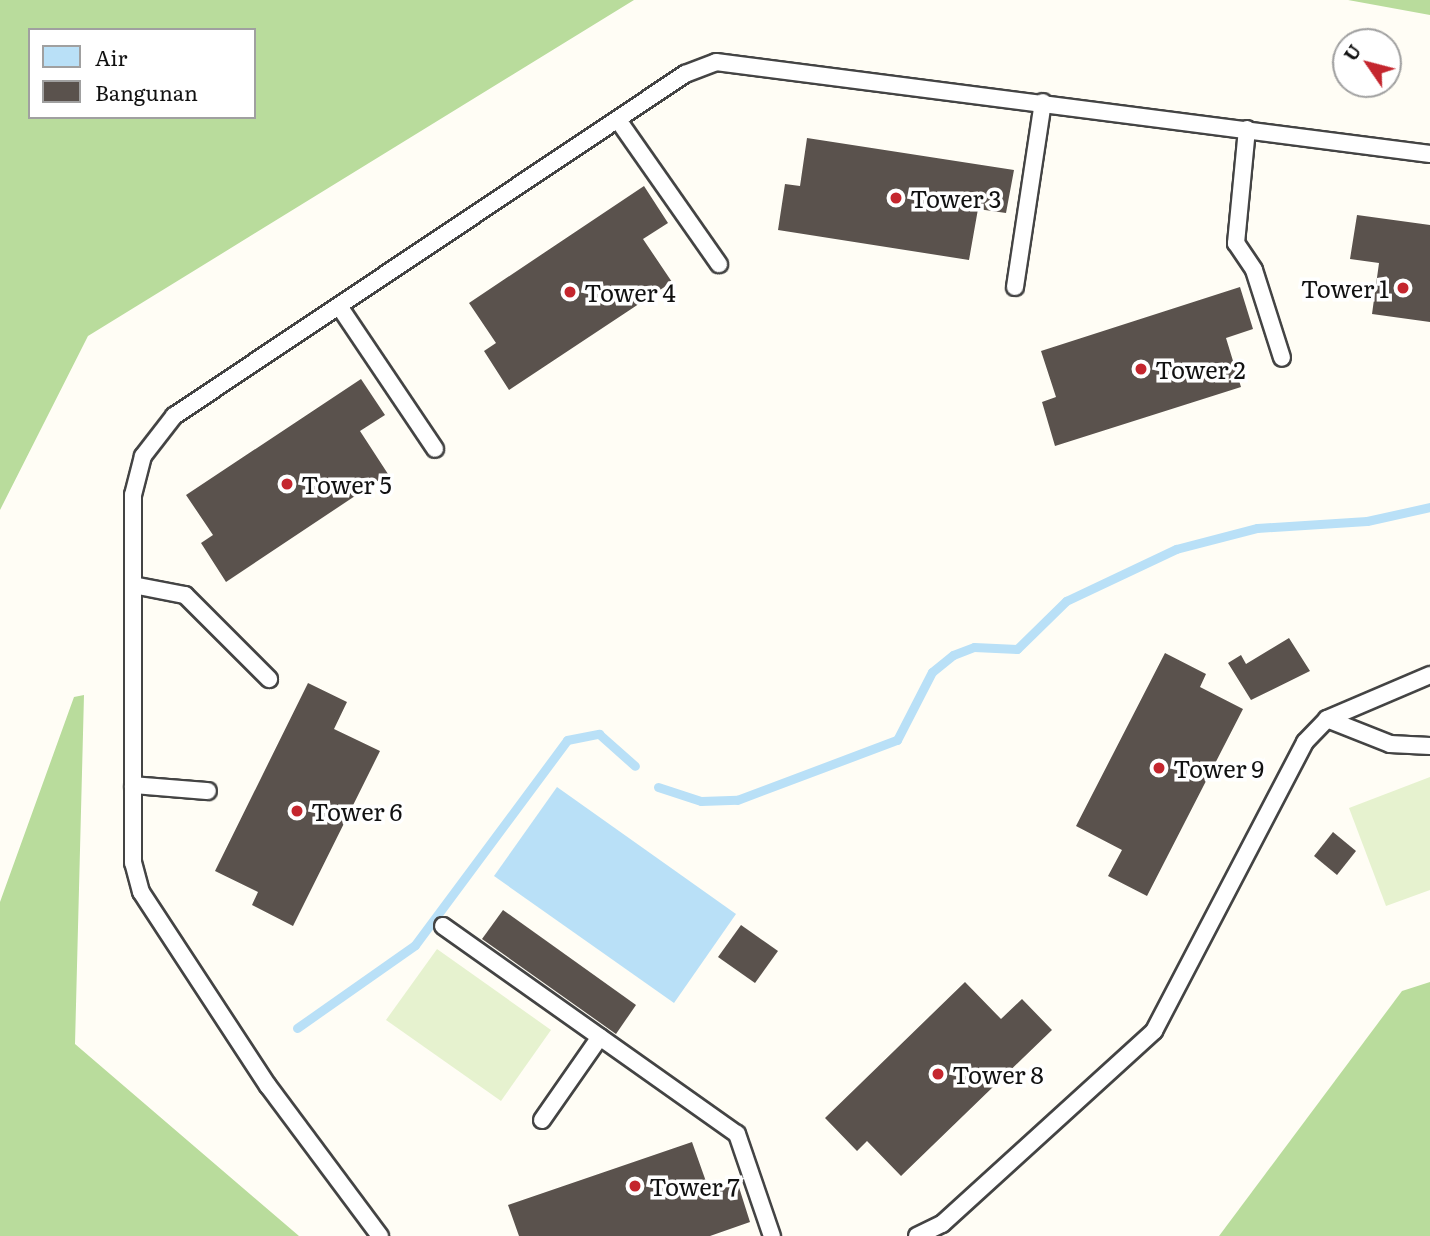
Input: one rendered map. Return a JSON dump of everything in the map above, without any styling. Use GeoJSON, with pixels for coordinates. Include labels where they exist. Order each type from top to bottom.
{"type":"FeatureCollection","features":[{"type":"Feature","properties":{"kind":"lane"},"geometry":{"type":"LineString","coordinates":[[380,1236],[268,1086],[141,892],[133,863],[133,495],[143,456],[174,416],[685,75],[716,62],[1043,102],[1430,154]]}},
{"type":"Feature","properties":{"kind":"lane"},"geometry":{"type":"LineString","coordinates":[[1015,287],[1043,102]]}},
{"type":"Feature","properties":{"kind":"lane"},"geometry":{"type":"LineString","coordinates":[[618,120],[719,264]]}},
{"type":"Feature","properties":{"kind":"lane"},"geometry":{"type":"LineString","coordinates":[[1247,129],[1236,243],[1254,270],[1282,358]]}},
{"type":"Feature","properties":{"kind":"lane"},"geometry":{"type":"LineString","coordinates":[[339,306],[435,449]]}},
{"type":"Feature","properties":{"kind":"lane"},"geometry":{"type":"LineString","coordinates":[[133,585],[184,595],[269,679]]}},
{"type":"Feature","properties":{"kind":"lane"},"geometry":{"type":"LineString","coordinates":[[917,1236],[942,1224],[1154,1031],[1305,742],[1327,719],[1430,675]]}},
{"type":"Feature","properties":{"kind":"lane"},"geometry":{"type":"LineString","coordinates":[[1327,719],[1390,744],[1430,746]]}},
{"type":"Feature","properties":{"kind":"lane"},"geometry":{"type":"LineString","coordinates":[[133,785],[208,791]]}},
{"type":"Feature","properties":{"kind":"lane"},"geometry":{"type":"LineString","coordinates":[[443,926],[737,1134],[772,1236]]}},
{"type":"Feature","properties":{"kind":"lane"},"geometry":{"type":"LineString","coordinates":[[542,1120],[600,1037]]}},
{"type":"Feature","properties":{"kind":"green space"},"geometry":{"type":"Polygon","coordinates":[[[0,0],[634,0],[88,336],[0,510],[0,0]]]}},
{"type":"Feature","properties":{"kind":"green space"},"geometry":{"type":"Polygon","coordinates":[[[1348,0],[1430,0],[1430,15],[1348,0]]]}},
{"type":"Feature","properties":{"kind":"green space"},"geometry":{"type":"Polygon","coordinates":[[[84,695],[75,1044],[299,1236],[0,1236],[0,902],[74,697],[84,695]]]}},
{"type":"Feature","properties":{"kind":"green space"},"geometry":{"type":"Polygon","coordinates":[[[1430,777],[1430,890],[1386,906],[1349,808],[1430,777]]]}},
{"type":"Feature","properties":{"kind":"green space"},"geometry":{"type":"Polygon","coordinates":[[[437,949],[551,1030],[501,1101],[386,1020],[437,949]]]}},
{"type":"Feature","properties":{"kind":"green space"},"geometry":{"type":"Polygon","coordinates":[[[1430,982],[1430,1236],[1219,1236],[1402,991],[1430,982]]]}},
{"type":"Feature","properties":{"kind":"water"},"geometry":{"type":"Polygon","coordinates":[[[557,787],[736,914],[674,1003],[494,876],[557,787]]]}},
{"type":"Feature","properties":{"kind":"building","name":"Tower 3"},"geometry":{"type":"Polygon","coordinates":[[[807,138],[1014,170],[1006,213],[978,209],[969,260],[778,230],[785,184],[800,186],[807,138]]]}},
{"type":"Feature","properties":{"kind":"building","name":"Tower 4"},"geometry":{"type":"Polygon","coordinates":[[[644,186],[668,223],[643,239],[672,282],[509,390],[484,351],[496,343],[469,303],[644,186]]]}},
{"type":"Feature","properties":{"kind":"building","name":"Tower 1"},"geometry":{"type":"Polygon","coordinates":[[[1357,215],[1430,225],[1430,322],[1372,314],[1379,263],[1350,259],[1357,215]]]}},
{"type":"Feature","properties":{"kind":"building","name":"Tower 2"},"geometry":{"type":"Polygon","coordinates":[[[1240,287],[1253,329],[1226,338],[1241,387],[1055,446],[1042,402],[1056,397],[1041,351],[1240,287]]]}},
{"type":"Feature","properties":{"kind":"building","name":"Tower 5"},"geometry":{"type":"Polygon","coordinates":[[[361,379],[385,415],[360,431],[388,474],[226,582],[201,543],[213,535],[186,495],[361,379]]]}},
{"type":"Feature","properties":{"kind":"building"},"geometry":{"type":"Polygon","coordinates":[[[1289,638],[1310,671],[1251,700],[1228,663],[1241,655],[1246,664],[1289,638]]]}},
{"type":"Feature","properties":{"kind":"building","name":"Tower 9"},"geometry":{"type":"Polygon","coordinates":[[[1165,653],[1206,674],[1200,687],[1243,709],[1147,896],[1108,876],[1122,850],[1076,826],[1165,653]]]}},
{"type":"Feature","properties":{"kind":"building","name":"Tower 6"},"geometry":{"type":"Polygon","coordinates":[[[308,683],[347,702],[334,729],[380,751],[293,926],[252,905],[258,892],[215,871],[308,683]]]}},
{"type":"Feature","properties":{"kind":"building"},"geometry":{"type":"Polygon","coordinates":[[[1333,832],[1356,851],[1337,875],[1314,856],[1333,832]]]}},
{"type":"Feature","properties":{"kind":"building"},"geometry":{"type":"Polygon","coordinates":[[[503,910],[636,1005],[616,1034],[482,939],[503,910]]]}},
{"type":"Feature","properties":{"kind":"building"},"geometry":{"type":"Polygon","coordinates":[[[741,925],[778,951],[755,983],[718,957],[741,925]]]}},
{"type":"Feature","properties":{"kind":"building","name":"Tower 8"},"geometry":{"type":"Polygon","coordinates":[[[965,982],[1001,1019],[1022,999],[1052,1030],[901,1176],[867,1141],[857,1151],[825,1118],[965,982]]]}},
{"type":"Feature","properties":{"kind":"building","name":"Tower 7"},"geometry":{"type":"Polygon","coordinates":[[[692,1142],[709,1190],[737,1181],[750,1222],[710,1236],[519,1236],[508,1205],[692,1142]]]}},
{"type":"Feature","properties":{"kind":"waterway"},"geometry":{"type":"LineString","coordinates":[[658,787],[701,801],[737,800],[897,740],[932,672],[953,655],[974,647],[1017,649],[1066,601],[1176,549],[1257,528],[1367,521],[1430,507]]}},
{"type":"Feature","properties":{"kind":"waterway"},"geometry":{"type":"LineString","coordinates":[[297,1028],[415,945],[567,740],[599,734],[635,766]]}},
{"type":"Feature","properties":{"kind":"place","name":"Tower 3"},"geometry":{"type":"Point","coordinates":[896,198]}},
{"type":"Feature","properties":{"kind":"place","name":"Tower 1"},"geometry":{"type":"Point","coordinates":[1403,288]}},
{"type":"Feature","properties":{"kind":"place","name":"Tower 4"},"geometry":{"type":"Point","coordinates":[570,292]}},
{"type":"Feature","properties":{"kind":"place","name":"Tower 2"},"geometry":{"type":"Point","coordinates":[1141,369]}},
{"type":"Feature","properties":{"kind":"place","name":"Tower 5"},"geometry":{"type":"Point","coordinates":[287,484]}},
{"type":"Feature","properties":{"kind":"place","name":"Tower 9"},"geometry":{"type":"Point","coordinates":[1159,768]}},
{"type":"Feature","properties":{"kind":"place","name":"Tower 6"},"geometry":{"type":"Point","coordinates":[297,811]}},
{"type":"Feature","properties":{"kind":"place","name":"Tower 8"},"geometry":{"type":"Point","coordinates":[938,1074]}},
{"type":"Feature","properties":{"kind":"place","name":"Tower 7"},"geometry":{"type":"Point","coordinates":[635,1186]}}]}
